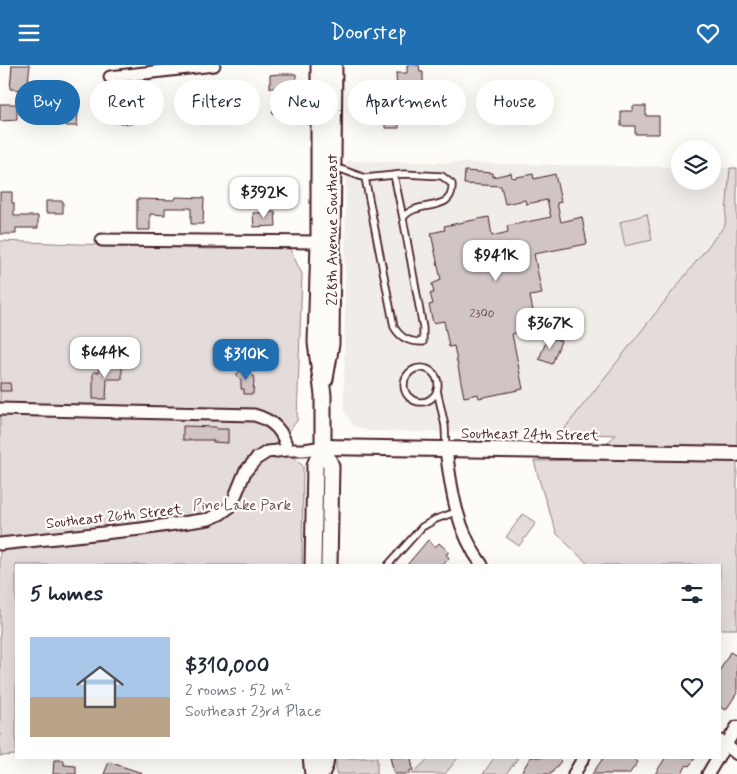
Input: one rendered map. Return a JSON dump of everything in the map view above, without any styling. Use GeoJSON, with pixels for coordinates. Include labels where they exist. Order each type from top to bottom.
{"type":"FeatureCollection","features":[{"type":"Feature","properties":{"kind":"main road","name":"228th Avenue Southeast"},"geometry":{"type":"LineString","coordinates":[[320,65],[320,80]]}},
{"type":"Feature","properties":{"kind":"main road","name":"228th Avenue Southeast"},"geometry":{"type":"LineString","coordinates":[[323,395],[331,344],[334,65]]}},
{"type":"Feature","properties":{"kind":"main road","name":"228th Avenue Southeast"},"geometry":{"type":"LineString","coordinates":[[320,125],[316,343],[323,395],[323,447],[331,466],[329,564]]}},
{"type":"Feature","properties":{"kind":"main road"},"geometry":{"type":"LineString","coordinates":[[324,125],[327,154],[332,166]]}},
{"type":"Feature","properties":{"kind":"main road","name":"228th Avenue Southeast"},"geometry":{"type":"LineString","coordinates":[[313,564],[315,465],[323,447]]}},
{"type":"Feature","properties":{"kind":"main road"},"geometry":{"type":"LineString","coordinates":[[311,759],[313,774]]}},
{"type":"Feature","properties":{"kind":"main road"},"geometry":{"type":"LineString","coordinates":[[321,774],[326,765],[326,759]]}},
{"type":"Feature","properties":{"kind":"street"},"geometry":{"type":"LineString","coordinates":[[110,77],[141,69],[214,65]]}},
{"type":"Feature","properties":{"kind":"street"},"geometry":{"type":"LineString","coordinates":[[102,240],[319,242]]}},
{"type":"Feature","properties":{"kind":"street"},"geometry":{"type":"LineString","coordinates":[[0,409],[254,415],[269,420],[276,426],[282,433],[287,450]]}},
{"type":"Feature","properties":{"kind":"street","name":"Southeast 24th Street"},"geometry":{"type":"LineString","coordinates":[[323,447],[737,454]]}},
{"type":"Feature","properties":{"kind":"street","name":"Southeast 26th Street"},"geometry":{"type":"LineString","coordinates":[[0,544],[141,529],[209,519],[231,506],[245,472],[256,459],[267,452],[323,447]]}},
{"type":"Feature","properties":{"kind":"street"},"geometry":{"type":"LineString","coordinates":[[446,449],[456,512],[469,544],[481,564]]}},
{"type":"Feature","properties":{"kind":"street"},"geometry":{"type":"LineString","coordinates":[[737,727],[722,747],[737,754]]}},
{"type":"Feature","properties":{"kind":"street"},"geometry":{"type":"LineString","coordinates":[[574,774],[583,759]]}},
{"type":"Feature","properties":{"kind":"street"},"geometry":{"type":"LineString","coordinates":[[708,774],[717,759]]}},
{"type":"Feature","properties":{"kind":"lane"},"geometry":{"type":"LineString","coordinates":[[332,166],[365,178],[394,175],[442,176],[452,184],[452,195],[446,202],[413,209],[407,212],[403,218]]}},
{"type":"Feature","properties":{"kind":"lane"},"geometry":{"type":"LineString","coordinates":[[365,178],[394,327],[405,340],[423,342],[423,328],[394,175]]}},
{"type":"Feature","properties":{"kind":"lane"},"geometry":{"type":"LineString","coordinates":[[437,390],[430,399],[419,402],[409,397],[406,393],[404,382],[410,372],[415,369],[426,369],[437,380],[437,390],[445,426],[446,449]]}},
{"type":"Feature","properties":{"kind":"lane"},"geometry":{"type":"LineString","coordinates":[[389,564],[422,527],[436,519],[456,512]]}},
{"type":"Feature","properties":{"kind":"shaded area"},"geometry":{"type":"Polygon","coordinates":[[[346,161],[671,167],[671,190],[721,190],[721,168],[730,168],[725,225],[561,433],[369,431],[354,426],[344,411],[346,161]]]}},
{"type":"Feature","properties":{"kind":"green space"},"geometry":{"type":"Polygon","coordinates":[[[730,168],[737,168],[737,629],[721,629],[721,564],[588,564],[557,534],[534,461],[586,460],[616,435],[561,433],[725,225],[730,168]]]}},
{"type":"Feature","properties":{"kind":"green space"},"geometry":{"type":"Polygon","coordinates":[[[647,214],[652,240],[625,246],[620,222],[647,214]]]}},
{"type":"Feature","properties":{"kind":"green space","name":"Pine Lake Park"},"geometry":{"type":"Polygon","coordinates":[[[0,241],[209,249],[289,247],[302,274],[297,421],[278,443],[303,466],[302,564],[15,564],[15,755],[0,756],[0,241]]]}},
{"type":"Feature","properties":{"kind":"green space"},"geometry":{"type":"Polygon","coordinates":[[[523,514],[536,523],[519,546],[506,537],[523,514]]]}},
{"type":"Feature","properties":{"kind":"green space"},"geometry":{"type":"Polygon","coordinates":[[[336,759],[377,759],[377,774],[336,774],[336,759]]]}},
{"type":"Feature","properties":{"kind":"green space"},"geometry":{"type":"Polygon","coordinates":[[[428,759],[457,759],[445,774],[412,774],[428,759]]]}},
{"type":"Feature","properties":{"kind":"green space"},"geometry":{"type":"Polygon","coordinates":[[[493,759],[517,759],[506,774],[483,774],[493,759]]]}},
{"type":"Feature","properties":{"kind":"building"},"geometry":{"type":"Polygon","coordinates":[[[12,65],[30,65],[28,80],[15,80],[15,89],[10,89],[12,65]]]}},
{"type":"Feature","properties":{"kind":"building"},"geometry":{"type":"Polygon","coordinates":[[[407,65],[419,65],[420,72],[423,72],[423,80],[396,80],[396,73],[407,73],[407,65]]]}},
{"type":"Feature","properties":{"kind":"building"},"geometry":{"type":"Polygon","coordinates":[[[296,74],[296,80],[270,80],[270,75],[296,74]]]}},
{"type":"Feature","properties":{"kind":"building"},"geometry":{"type":"Polygon","coordinates":[[[0,104],[15,104],[15,120],[0,121],[0,104]]]}},
{"type":"Feature","properties":{"kind":"building"},"geometry":{"type":"Polygon","coordinates":[[[633,106],[646,106],[646,116],[659,116],[659,134],[635,134],[635,126],[621,126],[621,111],[633,111],[633,106]]]}},
{"type":"Feature","properties":{"kind":"building"},"geometry":{"type":"Polygon","coordinates":[[[385,125],[399,125],[399,128],[385,128],[385,125]]]}},
{"type":"Feature","properties":{"kind":"building"},"geometry":{"type":"Polygon","coordinates":[[[465,171],[493,173],[493,177],[511,173],[512,178],[533,174],[534,179],[555,174],[561,202],[557,203],[561,222],[582,217],[587,244],[534,254],[542,294],[530,296],[535,321],[519,325],[521,332],[512,334],[523,389],[479,398],[478,394],[464,397],[454,346],[449,347],[444,321],[433,323],[429,305],[433,304],[430,293],[434,293],[432,284],[441,280],[431,233],[445,230],[444,226],[489,217],[492,236],[508,232],[507,226],[551,217],[547,200],[526,204],[525,200],[505,204],[501,186],[464,184],[465,171]]]}},
{"type":"Feature","properties":{"kind":"building"},"geometry":{"type":"Polygon","coordinates":[[[0,192],[12,192],[14,216],[38,216],[38,228],[16,228],[16,234],[0,234],[0,192]]]}},
{"type":"Feature","properties":{"kind":"building"},"geometry":{"type":"Polygon","coordinates":[[[176,197],[204,198],[203,224],[191,224],[191,208],[165,208],[165,215],[150,214],[150,230],[137,230],[137,199],[175,200],[176,197]]]}},
{"type":"Feature","properties":{"kind":"building"},"geometry":{"type":"Polygon","coordinates":[[[46,201],[63,201],[63,213],[46,213],[46,201]]]}},
{"type":"Feature","properties":{"kind":"building"},"geometry":{"type":"Polygon","coordinates":[[[275,212],[276,226],[254,227],[253,213],[275,212]]]}},
{"type":"Feature","properties":{"kind":"building"},"geometry":{"type":"Polygon","coordinates":[[[548,337],[561,341],[552,364],[539,359],[548,337]]]}},
{"type":"Feature","properties":{"kind":"building"},"geometry":{"type":"Polygon","coordinates":[[[99,361],[112,362],[112,366],[122,367],[122,379],[107,379],[106,399],[93,399],[93,372],[99,372],[99,361]]]}},
{"type":"Feature","properties":{"kind":"building"},"geometry":{"type":"Polygon","coordinates":[[[244,367],[254,377],[253,394],[244,394],[244,389],[241,389],[241,380],[236,375],[244,367]]]}},
{"type":"Feature","properties":{"kind":"building"},"geometry":{"type":"Polygon","coordinates":[[[0,383],[10,383],[11,391],[0,391],[0,383]]]}},
{"type":"Feature","properties":{"kind":"building"},"geometry":{"type":"Polygon","coordinates":[[[183,426],[228,429],[228,443],[213,442],[213,440],[183,440],[183,426]]]}},
{"type":"Feature","properties":{"kind":"building"},"geometry":{"type":"Polygon","coordinates":[[[428,540],[435,547],[439,543],[449,552],[446,554],[449,558],[444,564],[408,564],[428,540]]]}},
{"type":"Feature","properties":{"kind":"building"},"geometry":{"type":"Polygon","coordinates":[[[730,652],[737,656],[737,693],[726,710],[721,708],[721,668],[730,652]]]}},
{"type":"Feature","properties":{"kind":"building"},"geometry":{"type":"Polygon","coordinates":[[[390,759],[411,759],[413,770],[409,771],[410,774],[394,774],[390,759]]]}},
{"type":"Feature","properties":{"kind":"building"},"geometry":{"type":"Polygon","coordinates":[[[530,759],[559,759],[561,761],[551,774],[520,774],[530,759]]]}},
{"type":"Feature","properties":{"kind":"building"},"geometry":{"type":"Polygon","coordinates":[[[603,759],[634,759],[638,762],[629,774],[592,774],[603,759]]]}},
{"type":"Feature","properties":{"kind":"building"},"geometry":{"type":"Polygon","coordinates":[[[665,759],[694,759],[689,766],[687,765],[681,774],[655,774],[665,759]]]}},
{"type":"Feature","properties":{"kind":"building"},"geometry":{"type":"Polygon","coordinates":[[[54,760],[64,760],[64,765],[76,766],[76,774],[53,774],[54,760]]]}},
{"type":"Feature","properties":{"kind":"building"},"geometry":{"type":"Polygon","coordinates":[[[109,762],[142,773],[104,774],[109,762]]]}}]}
